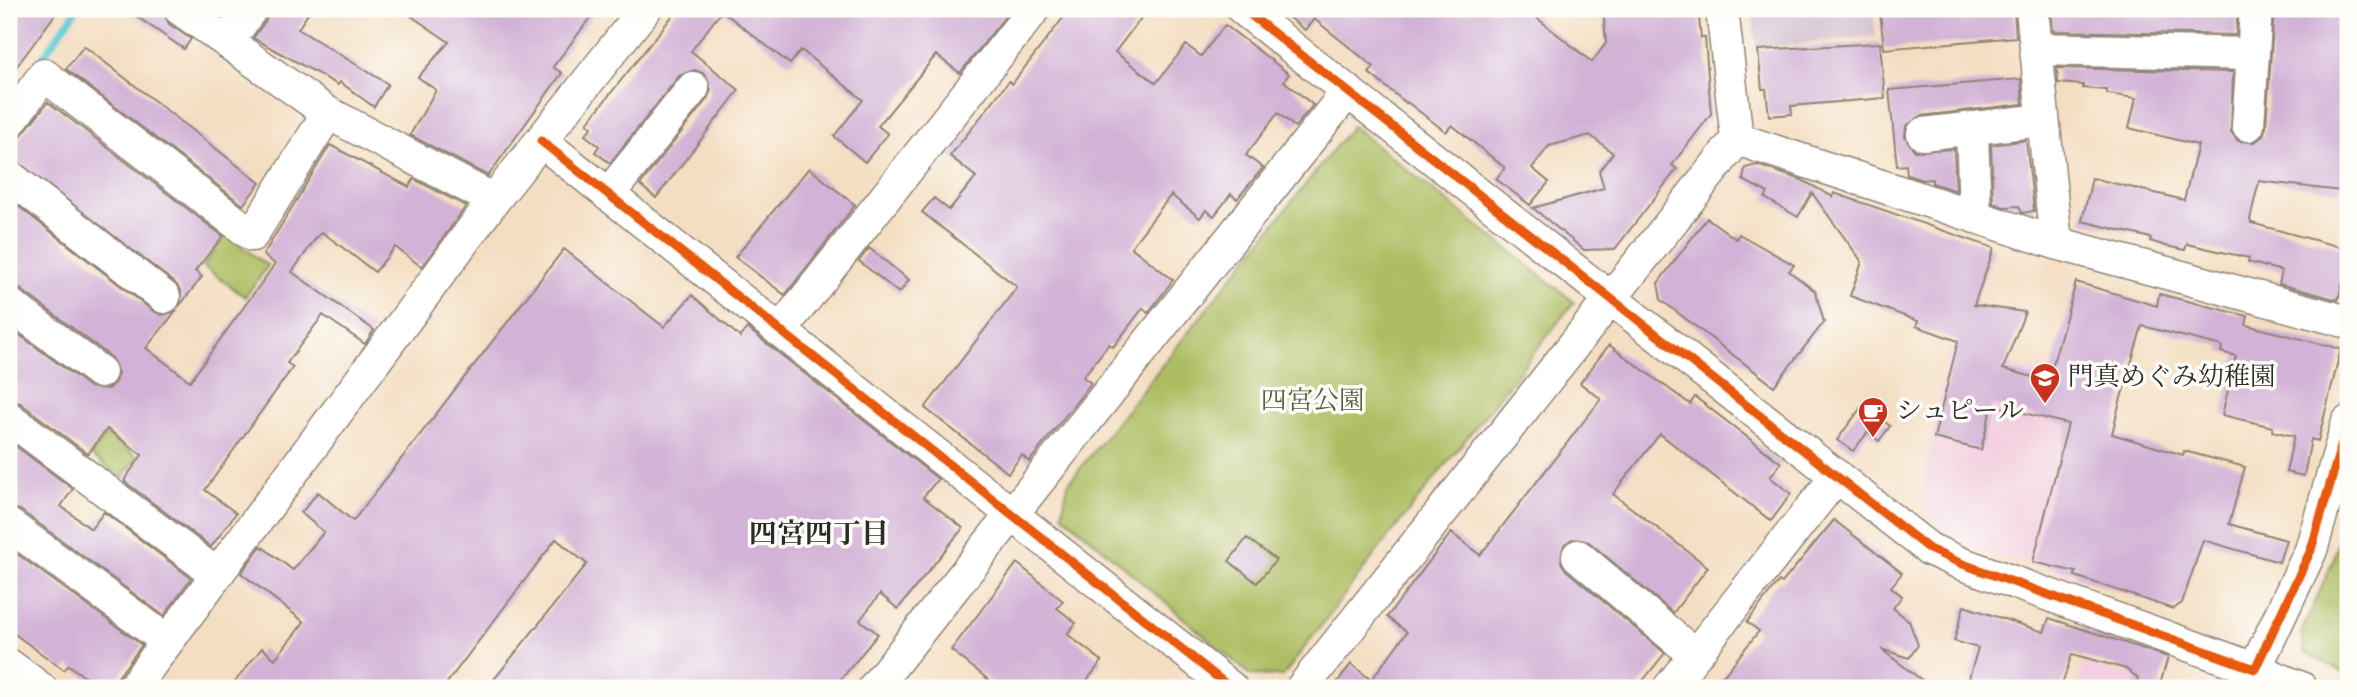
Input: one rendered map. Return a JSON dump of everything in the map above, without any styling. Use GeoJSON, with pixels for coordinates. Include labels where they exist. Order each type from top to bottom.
{"type":"FeatureCollection","features":[{"type":"Feature","properties":{"kind":"street"},"geometry":{"type":"LineString","coordinates":[[180,9],[328,113],[494,200]]}},
{"type":"Feature","properties":{"kind":"street"},"geometry":{"type":"LineString","coordinates":[[228,42],[251,9]]}},
{"type":"Feature","properties":{"kind":"street"},"geometry":{"type":"LineString","coordinates":[[133,688],[215,573],[494,200],[645,9]]}},
{"type":"Feature","properties":{"kind":"street"},"geometry":{"type":"LineString","coordinates":[[780,331],[1034,9]]}},
{"type":"Feature","properties":{"kind":"street"},"geometry":{"type":"LineString","coordinates":[[1243,9],[1929,549],[2250,679],[2301,688]]}},
{"type":"Feature","properties":{"kind":"street"},"geometry":{"type":"LineString","coordinates":[[1302,688],[1737,139],[1722,9]]}},
{"type":"Feature","properties":{"kind":"street"},"geometry":{"type":"LineString","coordinates":[[2032,9],[2056,243]]}},
{"type":"Feature","properties":{"kind":"street"},"geometry":{"type":"LineString","coordinates":[[2248,125],[2256,9]]}},
{"type":"Feature","properties":{"kind":"street"},"geometry":{"type":"LineString","coordinates":[[2036,49],[2253,54]]}},
{"type":"Feature","properties":{"kind":"street"},"geometry":{"type":"LineString","coordinates":[[9,123],[44,75],[252,235],[328,113]]}},
{"type":"Feature","properties":{"kind":"street"},"geometry":{"type":"LineString","coordinates":[[608,195],[693,88]]}},
{"type":"Feature","properties":{"kind":"street"},"geometry":{"type":"LineString","coordinates":[[874,688],[1348,91]]}},
{"type":"Feature","properties":{"kind":"street"},"geometry":{"type":"LineString","coordinates":[[1923,134],[2043,120]]}},
{"type":"Feature","properties":{"kind":"street"},"geometry":{"type":"LineString","coordinates":[[1972,128],[1975,216]]}},
{"type":"Feature","properties":{"kind":"street"},"geometry":{"type":"LineString","coordinates":[[1737,139],[2056,243],[2348,322]]}},
{"type":"Feature","properties":{"kind":"street"},"geometry":{"type":"LineString","coordinates":[[541,141],[1231,688]]}},
{"type":"Feature","properties":{"kind":"street"},"geometry":{"type":"LineString","coordinates":[[9,176],[164,297]]}},
{"type":"Feature","properties":{"kind":"street"},"geometry":{"type":"LineString","coordinates":[[9,304],[100,372]]}},
{"type":"Feature","properties":{"kind":"street"},"geometry":{"type":"LineString","coordinates":[[9,418],[215,573]]}},
{"type":"Feature","properties":{"kind":"street"},"geometry":{"type":"LineString","coordinates":[[2250,679],[2312,550],[2348,422]]}},
{"type":"Feature","properties":{"kind":"street"},"geometry":{"type":"LineString","coordinates":[[1669,688],[1837,476]]}},
{"type":"Feature","properties":{"kind":"street"},"geometry":{"type":"LineString","coordinates":[[9,525],[166,640]]}},
{"type":"Feature","properties":{"kind":"street"},"geometry":{"type":"LineString","coordinates":[[1578,556],[1695,655]]}},
{"type":"Feature","properties":{"kind":"street"},"geometry":{"type":"LineString","coordinates":[[9,665],[40,688]]}},
{"type":"Feature","properties":{"kind":"shaded area"},"geometry":{"type":"Polygon","coordinates":[[[1752,9],[1873,9],[1876,36],[1756,48],[1752,9]]]}},
{"type":"Feature","properties":{"kind":"shaded area"},"geometry":{"type":"Polygon","coordinates":[[[1949,349],[2126,396],[2070,575],[1952,543],[1920,501],[1949,349]]]}},
{"type":"Feature","properties":{"kind":"shaded area"},"geometry":{"type":"Polygon","coordinates":[[[2083,662],[2176,688],[2076,688],[2083,662]]]}},
{"type":"Feature","properties":{"kind":"green space","name":"四宮公園"},"geometry":{"type":"Polygon","coordinates":[[[1352,126],[1574,302],[1379,549],[1283,676],[1250,675],[1062,514],[1068,484],[1352,126]]]}},
{"type":"Feature","properties":{"kind":"green space"},"geometry":{"type":"Polygon","coordinates":[[[226,235],[268,266],[245,297],[203,266],[226,235]]]}},
{"type":"Feature","properties":{"kind":"green space"},"geometry":{"type":"Polygon","coordinates":[[[106,434],[138,457],[122,478],[91,455],[106,434]]]}},
{"type":"Feature","properties":{"kind":"green space"},"geometry":{"type":"Polygon","coordinates":[[[2348,498],[2348,675],[2305,652],[2301,634],[2333,561],[2348,498]]]}},
{"type":"Feature","properties":{"kind":"building"},"geometry":{"type":"Polygon","coordinates":[[[9,9],[59,9],[9,77],[9,9]]]}},
{"type":"Feature","properties":{"kind":"building"},"geometry":{"type":"Polygon","coordinates":[[[126,9],[162,9],[169,24],[191,39],[184,49],[126,9]]]}},
{"type":"Feature","properties":{"kind":"building"},"geometry":{"type":"Polygon","coordinates":[[[269,9],[311,9],[298,29],[388,84],[374,107],[340,82],[338,85],[253,38],[266,20],[269,9]]]}},
{"type":"Feature","properties":{"kind":"building"},"geometry":{"type":"Polygon","coordinates":[[[401,9],[597,9],[553,67],[562,73],[488,176],[410,135],[436,90],[418,77],[449,42],[401,9]]]}},
{"type":"Feature","properties":{"kind":"building"},"geometry":{"type":"Polygon","coordinates":[[[678,9],[1011,9],[960,73],[936,55],[878,126],[888,134],[865,162],[834,136],[863,100],[801,50],[790,64],[722,11],[691,51],[739,90],[656,198],[640,185],[707,99],[711,90],[705,74],[695,70],[679,76],[610,163],[595,152],[599,146],[585,135],[592,127],[587,123],[678,9]]]}},
{"type":"Feature","properties":{"kind":"building"},"geometry":{"type":"Polygon","coordinates":[[[1070,9],[1148,9],[1115,52],[1156,83],[1186,45],[1201,56],[1225,25],[1289,74],[1284,81],[1313,105],[1295,127],[1278,113],[1246,155],[1263,168],[1237,199],[1231,194],[1214,216],[1206,210],[1200,218],[1171,195],[1131,247],[1173,280],[1148,313],[1143,308],[1113,347],[1109,344],[1083,377],[1091,383],[1029,462],[1022,455],[1008,473],[925,408],[1017,287],[922,212],[934,198],[949,210],[976,177],[950,156],[1009,81],[1012,84],[1070,9]]]}},
{"type":"Feature","properties":{"kind":"building"},"geometry":{"type":"Polygon","coordinates":[[[1278,9],[1546,9],[1537,18],[1592,62],[1606,43],[1603,9],[1698,9],[1701,38],[1705,38],[1711,114],[1672,165],[1677,169],[1615,249],[1584,250],[1533,208],[1604,188],[1599,171],[1613,153],[1590,135],[1549,146],[1532,168],[1549,182],[1530,205],[1496,179],[1505,168],[1452,125],[1446,132],[1406,103],[1369,73],[1374,67],[1314,19],[1305,30],[1278,9]]]}},
{"type":"Feature","properties":{"kind":"building"},"geometry":{"type":"Polygon","coordinates":[[[1912,9],[2014,9],[2016,37],[1884,49],[1880,12],[1912,9]]]}},
{"type":"Feature","properties":{"kind":"building"},"geometry":{"type":"Polygon","coordinates":[[[2051,9],[2238,9],[2236,35],[2053,31],[2051,9]]]}},
{"type":"Feature","properties":{"kind":"building"},"geometry":{"type":"Polygon","coordinates":[[[2274,9],[2348,9],[2348,128],[2340,191],[2259,181],[2250,219],[2251,223],[2348,249],[2348,274],[2345,273],[2338,300],[2279,284],[2282,271],[2248,262],[2249,258],[2187,244],[2185,250],[2166,246],[2150,241],[2151,238],[2082,221],[2092,178],[2184,200],[2198,145],[2129,128],[2136,98],[2107,94],[2107,90],[2083,88],[2083,85],[2058,83],[2057,68],[2233,72],[2231,132],[2238,141],[2255,142],[2263,136],[2266,126],[2274,9]]]}},
{"type":"Feature","properties":{"kind":"building"},"geometry":{"type":"Polygon","coordinates":[[[1880,43],[1885,98],[1791,106],[1792,114],[1769,116],[1766,89],[1762,89],[1758,50],[1880,43]]]}},
{"type":"Feature","properties":{"kind":"building"},"geometry":{"type":"Polygon","coordinates":[[[84,46],[260,183],[243,205],[66,69],[84,46]]]}},
{"type":"Feature","properties":{"kind":"building"},"geometry":{"type":"Polygon","coordinates":[[[2021,79],[2023,104],[1921,116],[1906,126],[1905,137],[1915,151],[1954,149],[1956,191],[1932,183],[1932,179],[1922,180],[1907,175],[1906,165],[1897,166],[1889,90],[2021,79]]]}},
{"type":"Feature","properties":{"kind":"building"},"geometry":{"type":"Polygon","coordinates":[[[48,102],[223,236],[195,271],[202,277],[180,305],[181,291],[175,283],[14,159],[16,156],[9,151],[48,102]]]}},
{"type":"Feature","properties":{"kind":"building"},"geometry":{"type":"Polygon","coordinates":[[[2026,140],[2034,211],[2022,213],[2019,206],[2004,207],[1993,203],[1991,145],[2026,140]]]}},
{"type":"Feature","properties":{"kind":"building"},"geometry":{"type":"Polygon","coordinates":[[[330,145],[409,187],[414,179],[466,206],[422,267],[395,247],[375,272],[322,232],[316,238],[292,272],[374,330],[365,344],[323,315],[287,363],[293,367],[205,490],[236,513],[211,547],[125,482],[142,455],[107,429],[88,454],[20,403],[9,400],[9,327],[90,387],[108,389],[115,382],[118,373],[111,357],[20,289],[9,286],[9,199],[153,311],[162,315],[176,311],[146,348],[190,381],[275,264],[263,255],[330,145]]]}},
{"type":"Feature","properties":{"kind":"building"},"geometry":{"type":"Polygon","coordinates":[[[1757,165],[1802,180],[1833,197],[1834,193],[1994,248],[1974,305],[2025,312],[2003,369],[2048,381],[2076,282],[2157,306],[2159,294],[2248,316],[2246,325],[2341,349],[2318,441],[2311,439],[2304,476],[2286,472],[2294,436],[2272,431],[2273,427],[2222,415],[2236,356],[2221,352],[2222,346],[2142,326],[2119,405],[2112,434],[2183,455],[2184,451],[2245,467],[2229,524],[2286,540],[2279,562],[2203,540],[2182,603],[2173,609],[2075,576],[2076,572],[2033,562],[2068,424],[1992,405],[1981,450],[1934,438],[1958,341],[1916,326],[1918,321],[1850,296],[1862,262],[1812,193],[1798,217],[1765,198],[1768,193],[1743,180],[1745,168],[1757,165]]]}},
{"type":"Feature","properties":{"kind":"building"},"geometry":{"type":"Polygon","coordinates":[[[809,168],[855,205],[785,295],[735,257],[809,168]]]}},
{"type":"Feature","properties":{"kind":"building"},"geometry":{"type":"Polygon","coordinates":[[[1707,218],[1736,239],[1739,234],[1794,265],[1789,271],[1815,291],[1824,322],[1774,386],[1661,300],[1658,283],[1707,218]]]}},
{"type":"Feature","properties":{"kind":"building"},"geometry":{"type":"Polygon","coordinates":[[[869,248],[909,280],[899,293],[859,261],[869,248]]]}},
{"type":"Feature","properties":{"kind":"building"},"geometry":{"type":"Polygon","coordinates":[[[564,249],[664,327],[692,295],[740,337],[747,328],[938,479],[923,497],[963,528],[898,609],[880,594],[860,620],[878,634],[834,688],[487,688],[587,564],[556,539],[443,688],[230,688],[262,648],[275,659],[304,622],[241,573],[261,546],[293,570],[324,532],[301,513],[318,492],[353,521],[564,249]]]}},
{"type":"Feature","properties":{"kind":"building"},"geometry":{"type":"Polygon","coordinates":[[[1609,345],[1690,404],[1695,397],[1781,463],[1770,477],[1791,494],[1771,521],[1660,434],[1613,494],[1708,567],[1673,613],[1589,542],[1572,539],[1564,545],[1561,562],[1566,570],[1665,653],[1637,688],[1333,688],[1351,664],[1371,680],[1407,632],[1387,617],[1451,533],[1480,555],[1601,399],[1580,383],[1609,345]]]}},
{"type":"Feature","properties":{"kind":"building"},"geometry":{"type":"Polygon","coordinates":[[[1863,405],[1890,426],[1879,441],[1868,432],[1853,451],[1837,440],[1863,405]]]}},
{"type":"Feature","properties":{"kind":"building"},"geometry":{"type":"Polygon","coordinates":[[[9,441],[73,489],[61,506],[91,529],[104,512],[191,578],[164,616],[20,510],[9,507],[9,441]]]}},
{"type":"Feature","properties":{"kind":"building"},"geometry":{"type":"Polygon","coordinates":[[[1834,520],[1902,573],[1891,587],[1902,596],[1893,608],[1909,621],[1918,645],[1909,658],[1881,649],[1932,688],[1714,688],[1759,631],[1747,622],[1779,581],[1782,583],[1834,520]]]}},
{"type":"Feature","properties":{"kind":"building"},"geometry":{"type":"Polygon","coordinates":[[[1247,538],[1276,560],[1257,583],[1229,561],[1247,538]]]}},
{"type":"Feature","properties":{"kind":"building"},"geometry":{"type":"Polygon","coordinates":[[[9,548],[142,645],[118,677],[114,688],[99,688],[69,665],[64,670],[9,630],[9,548]]]}},
{"type":"Feature","properties":{"kind":"building"},"geometry":{"type":"Polygon","coordinates":[[[1017,563],[1063,601],[1057,608],[1076,623],[1067,634],[1102,661],[1081,688],[999,688],[951,650],[1017,563]]]}},
{"type":"Feature","properties":{"kind":"building"},"geometry":{"type":"Polygon","coordinates":[[[1964,606],[2044,632],[2049,618],[2168,657],[2159,688],[2135,688],[2138,678],[2126,669],[2072,654],[2061,688],[1988,688],[1989,684],[1969,678],[1978,648],[1954,641],[1964,606]]]}},
{"type":"Feature","properties":{"kind":"waterway"},"geometry":{"type":"LineString","coordinates":[[37,65],[77,9]]}},
{"type":"Feature","properties":{"kind":"cycle path"},"geometry":{"type":"LineString","coordinates":[[1243,9],[1929,549],[1960,563],[2255,669],[2311,550],[2348,422]]}},
{"type":"Feature","properties":{"kind":"cycle path"},"geometry":{"type":"LineString","coordinates":[[541,141],[1231,688]]}},
{"type":"Feature","properties":{"kind":"place","name":"門真めぐみ幼稚園"},"geometry":{"type":"Point","coordinates":[2045,405]}},
{"type":"Feature","properties":{"kind":"place","name":"シュピール"},"geometry":{"type":"Point","coordinates":[1873,439]}},
{"type":"Feature","properties":{"kind":"district","name":"四宮四丁目"},"geometry":{"type":"Point","coordinates":[819,536]}}]}
